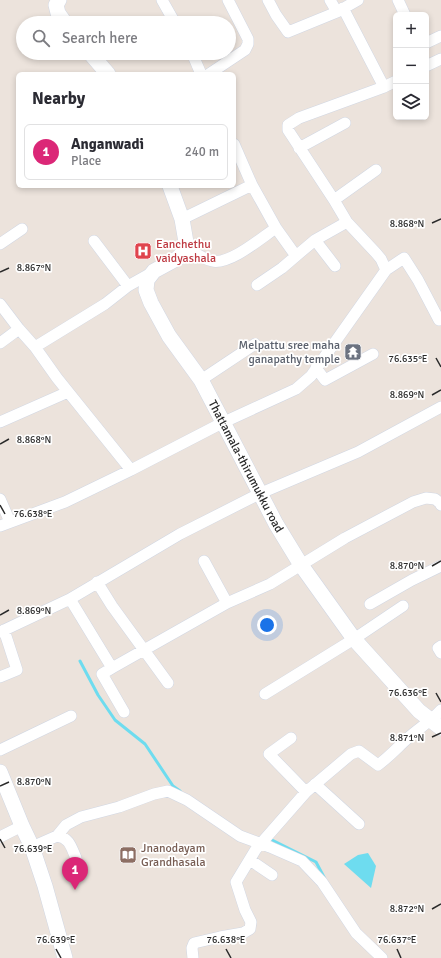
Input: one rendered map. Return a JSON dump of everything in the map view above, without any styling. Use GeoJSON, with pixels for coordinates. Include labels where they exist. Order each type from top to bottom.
{"type":"FeatureCollection","features":[{"type":"Feature","properties":{"kind":"street"},"geometry":{"type":"LineString","coordinates":[[59,0],[56,5],[60,16]]}},
{"type":"Feature","properties":{"kind":"street"},"geometry":{"type":"LineString","coordinates":[[162,0],[171,16]]}},
{"type":"Feature","properties":{"kind":"street"},"geometry":{"type":"LineString","coordinates":[[228,0],[248,39],[248,44],[245,50],[236,56]]}},
{"type":"Feature","properties":{"kind":"street"},"geometry":{"type":"LineString","coordinates":[[268,0],[288,32],[340,10],[358,0]]}},
{"type":"Feature","properties":{"kind":"street"},"geometry":{"type":"LineString","coordinates":[[330,0],[340,10],[384,87]]}},
{"type":"Feature","properties":{"kind":"street"},"geometry":{"type":"LineString","coordinates":[[398,0],[404,12]]}},
{"type":"Feature","properties":{"kind":"street"},"geometry":{"type":"LineString","coordinates":[[429,42],[441,36]]}},
{"type":"Feature","properties":{"kind":"street"},"geometry":{"type":"LineString","coordinates":[[429,65],[441,59]]}},
{"type":"Feature","properties":{"kind":"street"},"geometry":{"type":"LineString","coordinates":[[96,60],[106,72]]}},
{"type":"Feature","properties":{"kind":"street"},"geometry":{"type":"LineString","coordinates":[[195,60],[200,72]]}},
{"type":"Feature","properties":{"kind":"street"},"geometry":{"type":"LineString","coordinates":[[212,72],[230,60]]}},
{"type":"Feature","properties":{"kind":"street"},"geometry":{"type":"LineString","coordinates":[[386,270],[381,259],[376,253],[346,222],[334,200],[288,130],[288,125],[294,120],[393,82]]}},
{"type":"Feature","properties":{"kind":"street"},"geometry":{"type":"LineString","coordinates":[[299,148],[345,123]]}},
{"type":"Feature","properties":{"kind":"street"},"geometry":{"type":"LineString","coordinates":[[236,149],[252,185],[276,228],[296,256]]}},
{"type":"Feature","properties":{"kind":"street"},"geometry":{"type":"LineString","coordinates":[[334,200],[376,170]]}},
{"type":"Feature","properties":{"kind":"street"},"geometry":{"type":"LineString","coordinates":[[182,219],[252,185]]}},
{"type":"Feature","properties":{"kind":"street"},"geometry":{"type":"LineString","coordinates":[[35,347],[105,304],[128,286],[178,258],[186,248],[182,219],[171,188]]}},
{"type":"Feature","properties":{"kind":"street"},"geometry":{"type":"LineString","coordinates":[[257,284],[282,268],[315,240],[346,222]]}},
{"type":"Feature","properties":{"kind":"street"},"geometry":{"type":"LineString","coordinates":[[186,248],[210,261],[219,262],[230,258],[276,228]]}},
{"type":"Feature","properties":{"kind":"street"},"geometry":{"type":"LineString","coordinates":[[0,244],[22,229]]}},
{"type":"Feature","properties":{"kind":"street"},"geometry":{"type":"LineString","coordinates":[[315,240],[335,266]]}},
{"type":"Feature","properties":{"kind":"street"},"geometry":{"type":"LineString","coordinates":[[94,241],[128,286]]}},
{"type":"Feature","properties":{"kind":"street"},"geometry":{"type":"LineString","coordinates":[[0,499],[5,524],[65,502],[222,423],[296,389],[311,376],[386,270],[404,258],[418,280],[439,320]]}},
{"type":"Feature","properties":{"kind":"street","name":"Thattamala-thirumukku road"},"geometry":{"type":"LineString","coordinates":[[154,271],[147,280],[146,290],[151,303],[169,336],[201,380],[222,423],[261,493],[276,524],[301,565],[354,639],[419,710],[438,720]]}},
{"type":"Feature","properties":{"kind":"street"},"geometry":{"type":"LineString","coordinates":[[0,304],[131,470]]}},
{"type":"Feature","properties":{"kind":"street"},"geometry":{"type":"LineString","coordinates":[[0,343],[19,329]]}},
{"type":"Feature","properties":{"kind":"street"},"geometry":{"type":"LineString","coordinates":[[201,380],[255,344]]}},
{"type":"Feature","properties":{"kind":"street"},"geometry":{"type":"LineString","coordinates":[[316,368],[325,380],[373,354]]}},
{"type":"Feature","properties":{"kind":"street"},"geometry":{"type":"LineString","coordinates":[[0,422],[68,392]]}},
{"type":"Feature","properties":{"kind":"street"},"geometry":{"type":"LineString","coordinates":[[0,677],[17,670],[2,631],[70,599],[180,534],[261,493],[358,452],[441,407]]}},
{"type":"Feature","properties":{"kind":"street"},"geometry":{"type":"LineString","coordinates":[[124,712],[102,674],[227,603],[270,584],[345,538],[413,502],[426,498],[440,502],[441,505]]}},
{"type":"Feature","properties":{"kind":"street"},"geometry":{"type":"LineString","coordinates":[[204,561],[227,603]]}},
{"type":"Feature","properties":{"kind":"street"},"geometry":{"type":"LineString","coordinates":[[370,604],[412,580],[441,566]]}},
{"type":"Feature","properties":{"kind":"street"},"geometry":{"type":"LineString","coordinates":[[98,582],[112,606],[168,683]]}},
{"type":"Feature","properties":{"kind":"street"},"geometry":{"type":"LineString","coordinates":[[70,599],[112,668]]}},
{"type":"Feature","properties":{"kind":"street"},"geometry":{"type":"LineString","coordinates":[[265,694],[354,639],[403,606]]}},
{"type":"Feature","properties":{"kind":"street"},"geometry":{"type":"LineString","coordinates":[[441,646],[438,648],[441,653]]}},
{"type":"Feature","properties":{"kind":"street"},"geometry":{"type":"LineString","coordinates":[[0,750],[71,716]]}},
{"type":"Feature","properties":{"kind":"street"},"geometry":{"type":"LineString","coordinates":[[193,958],[192,948],[194,943],[243,933],[250,929],[251,922],[245,910],[236,882],[256,849],[262,844],[306,792],[351,754],[359,751],[378,765],[409,737],[438,720]]}},
{"type":"Feature","properties":{"kind":"street"},"geometry":{"type":"LineString","coordinates":[[291,738],[269,754],[306,792]]}},
{"type":"Feature","properties":{"kind":"street"},"geometry":{"type":"LineString","coordinates":[[0,772],[32,847],[45,886],[65,958]]}},
{"type":"Feature","properties":{"kind":"street"},"geometry":{"type":"LineString","coordinates":[[315,784],[359,824]]}},
{"type":"Feature","properties":{"kind":"street"},"geometry":{"type":"LineString","coordinates":[[32,847],[57,836],[66,825],[81,817],[119,807],[154,794],[168,791],[187,800],[240,836],[302,861],[322,882],[356,933],[382,958]]}},
{"type":"Feature","properties":{"kind":"street"},"geometry":{"type":"LineString","coordinates":[[0,837],[22,826]]}},
{"type":"Feature","properties":{"kind":"street"},"geometry":{"type":"LineString","coordinates":[[57,836],[63,837],[69,842],[76,858]]}},
{"type":"Feature","properties":{"kind":"street"},"geometry":{"type":"LineString","coordinates":[[250,860],[272,875]]}},
{"type":"Feature","properties":{"kind":"water"},"geometry":{"type":"Polygon","coordinates":[[[368,853],[376,866],[371,888],[344,864],[358,855],[368,853]]]}},
{"type":"Feature","properties":{"kind":"waterway"},"geometry":{"type":"LineString","coordinates":[[80,661],[98,695],[115,720],[145,744],[173,786],[180,791]]}},
{"type":"Feature","properties":{"kind":"waterway"},"geometry":{"type":"LineString","coordinates":[[270,839],[316,862],[325,879]]}},
{"type":"Feature","properties":{"kind":"place","name":"Eanchethu vaidyashala"},"geometry":{"type":"Point","coordinates":[143,251]}},
{"type":"Feature","properties":{"kind":"place","name":"Melpattu sree maha ganapathy temple"},"geometry":{"type":"Point","coordinates":[353,352]}},
{"type":"Feature","properties":{"kind":"place","name":"Jnanodayam Grandhasala"},"geometry":{"type":"Point","coordinates":[128,855]}},
{"type":"Feature","properties":{"kind":"place","name":"Anganwadi"},"geometry":{"type":"Point","coordinates":[75,890]}}]}
